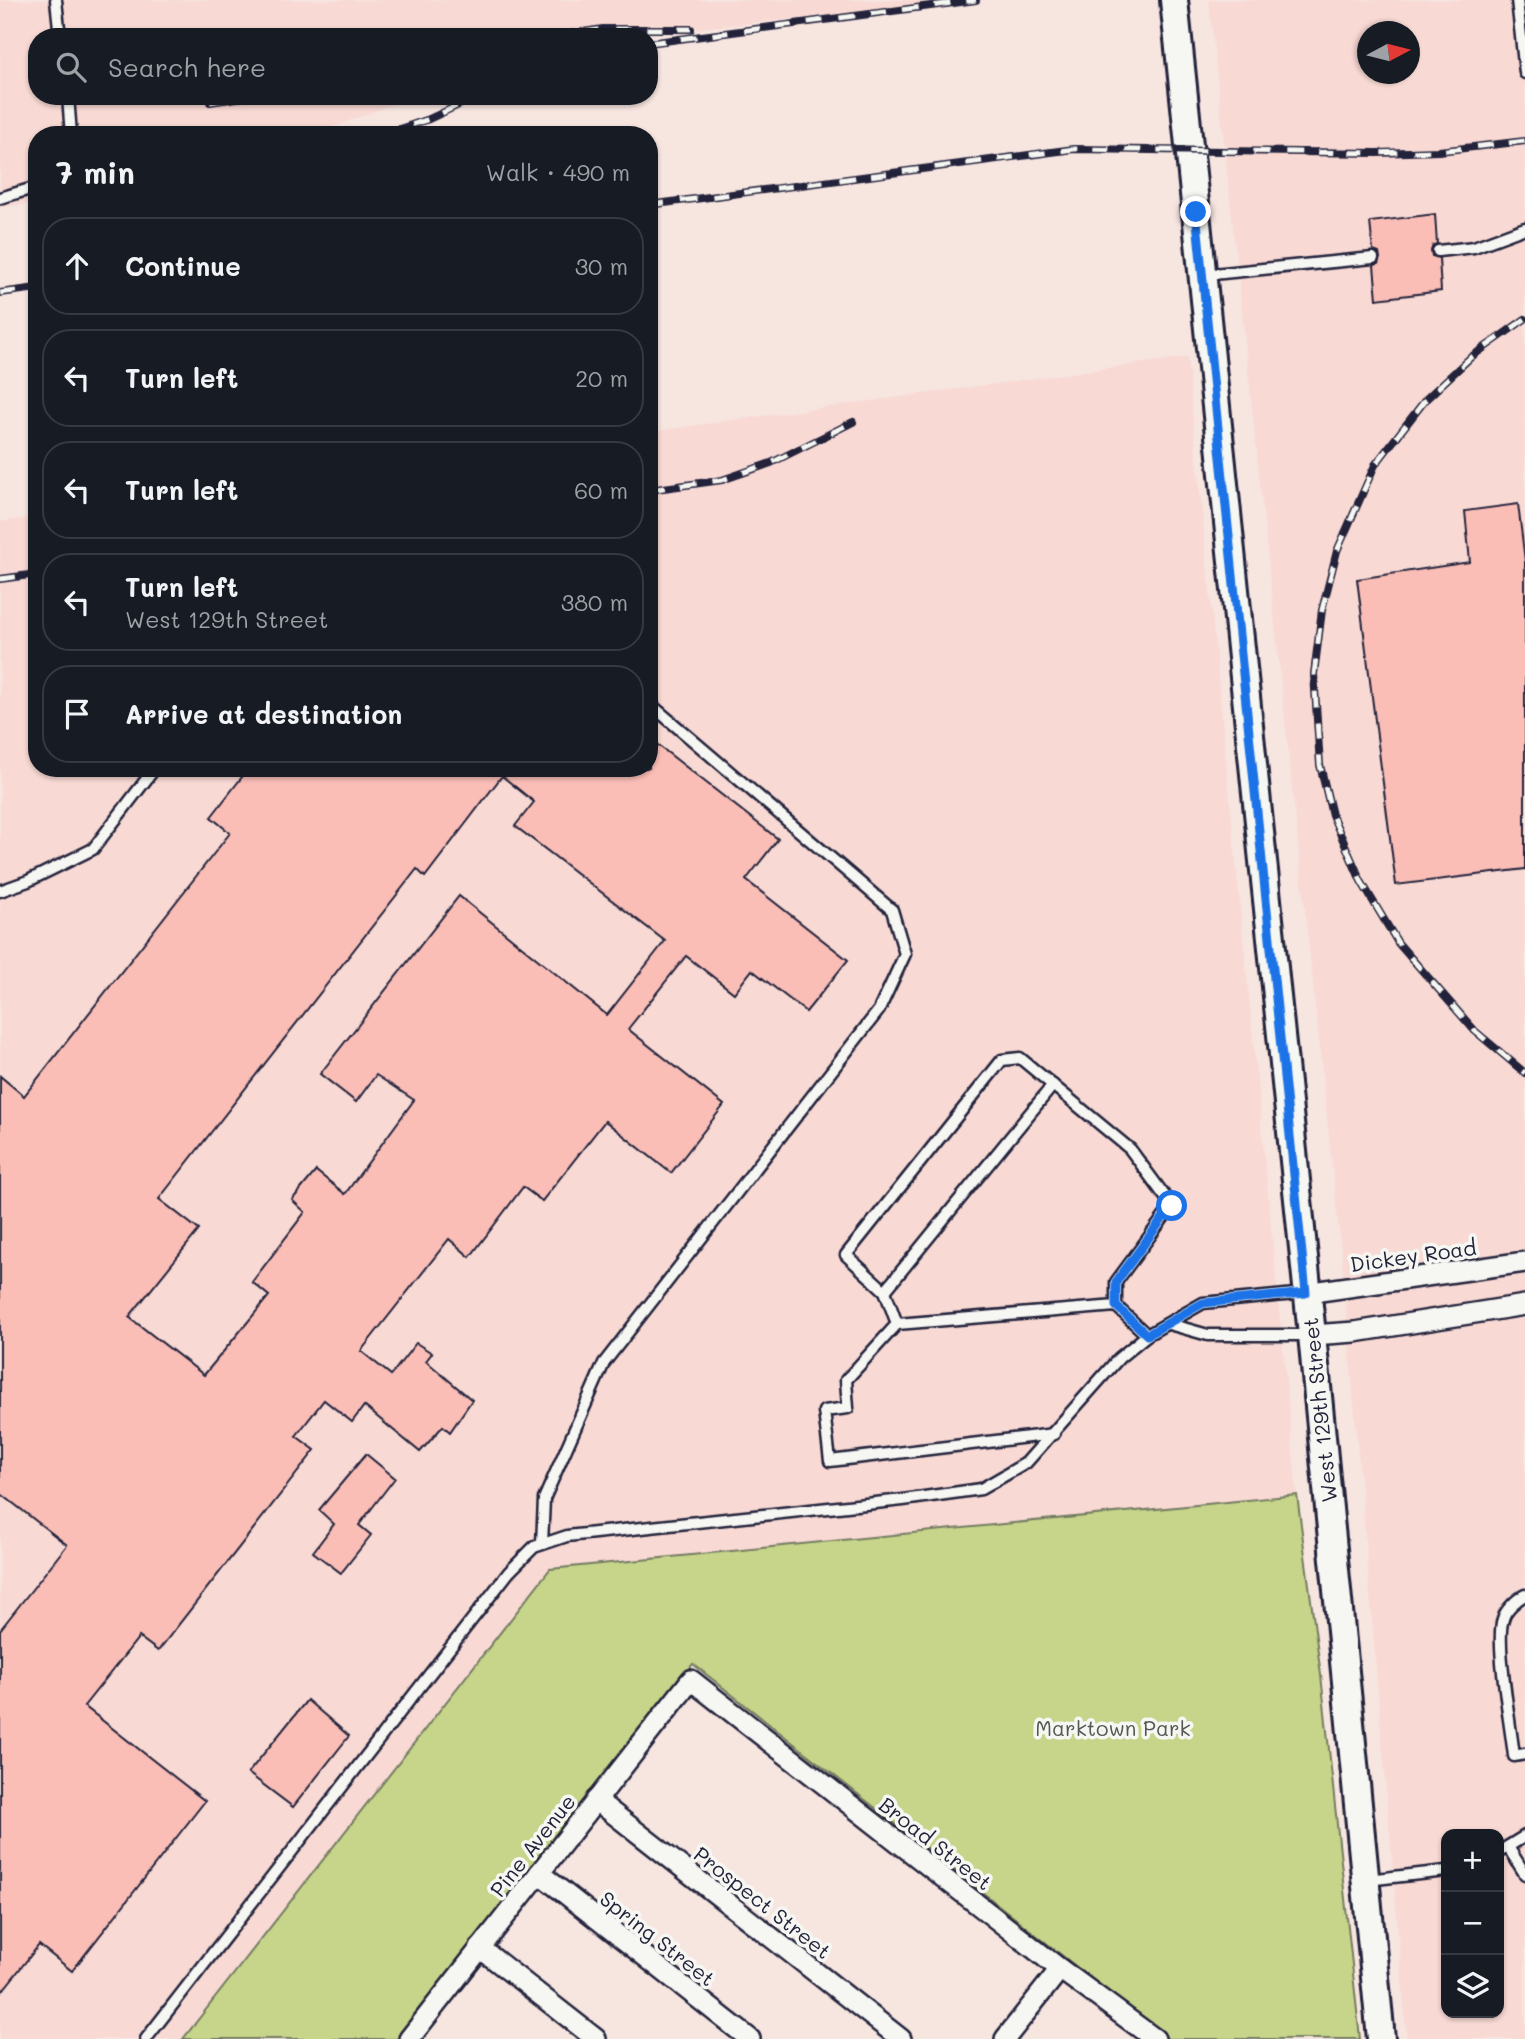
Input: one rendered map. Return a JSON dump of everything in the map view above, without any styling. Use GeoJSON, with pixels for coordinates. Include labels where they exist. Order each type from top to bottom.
{"type":"FeatureCollection","features":[{"type":"Feature","properties":{"kind":"main road","name":"West 129th Street"},"geometry":{"type":"LineString","coordinates":[[1174,0],[1383,2034]]}},
{"type":"Feature","properties":{"kind":"street","name":"Dickey Road"},"geometry":{"type":"LineString","coordinates":[[1306,1293],[1525,1262]]}},
{"type":"Feature","properties":{"kind":"street"},"geometry":{"type":"LineString","coordinates":[[1312,1335],[1354,1332],[1525,1305]]}},
{"type":"Feature","properties":{"kind":"street","name":"Pine Avenue"},"geometry":{"type":"LineString","coordinates":[[418,2036],[480,1948],[691,1680]]}},
{"type":"Feature","properties":{"kind":"street","name":"Broad Street"},"geometry":{"type":"LineString","coordinates":[[691,1680],[1060,1969],[1155,2039]]}},
{"type":"Feature","properties":{"kind":"street","name":"Prospect Street"},"geometry":{"type":"LineString","coordinates":[[596,1800],[901,2039]]}},
{"type":"Feature","properties":{"kind":"street","name":"Spring Street"},"geometry":{"type":"LineString","coordinates":[[539,1873],[750,2039]]}},
{"type":"Feature","properties":{"kind":"street"},"geometry":{"type":"LineString","coordinates":[[480,1948],[596,2039]]}},
{"type":"Feature","properties":{"kind":"street"},"geometry":{"type":"LineString","coordinates":[[1005,2039],[1060,1969]]}},
{"type":"Feature","properties":{"kind":"lane"},"geometry":{"type":"LineString","coordinates":[[56,0],[60,28]]}},
{"type":"Feature","properties":{"kind":"lane"},"geometry":{"type":"LineString","coordinates":[[1517,0],[1525,73]]}},
{"type":"Feature","properties":{"kind":"lane"},"geometry":{"type":"LineString","coordinates":[[69,105],[70,126]]}},
{"type":"Feature","properties":{"kind":"lane"},"geometry":{"type":"LineString","coordinates":[[0,198],[28,190]]}},
{"type":"Feature","properties":{"kind":"lane"},"geometry":{"type":"LineString","coordinates":[[1438,251],[1474,247],[1525,228]]}},
{"type":"Feature","properties":{"kind":"lane"},"geometry":{"type":"LineString","coordinates":[[1203,275],[1373,258]]}},
{"type":"Feature","properties":{"kind":"lane"},"geometry":{"type":"LineString","coordinates":[[542,1544],[544,1499],[604,1363],[879,1010],[905,954],[892,911],[658,711]]}},
{"type":"Feature","properties":{"kind":"lane"},"geometry":{"type":"LineString","coordinates":[[0,891],[28,881],[93,849],[148,777]]}},
{"type":"Feature","properties":{"kind":"lane"},"geometry":{"type":"LineString","coordinates":[[897,1324],[885,1291],[846,1255],[1002,1060],[1020,1058],[1130,1149],[1172,1206],[1116,1282],[1116,1306],[1147,1335]]}},
{"type":"Feature","properties":{"kind":"lane"},"geometry":{"type":"LineString","coordinates":[[885,1291],[1052,1085]]}},
{"type":"Feature","properties":{"kind":"lane"},"geometry":{"type":"LineString","coordinates":[[146,2039],[509,1573],[534,1546],[567,1536],[981,1489],[1026,1463],[1119,1358],[1147,1335],[1203,1303],[1306,1293]]}},
{"type":"Feature","properties":{"kind":"lane"},"geometry":{"type":"LineString","coordinates":[[1054,1434],[830,1461],[824,1411],[848,1409],[846,1380],[897,1324],[1116,1306]]}},
{"type":"Feature","properties":{"kind":"lane"},"geometry":{"type":"LineString","coordinates":[[1169,1324],[1208,1335],[1312,1335]]}},
{"type":"Feature","properties":{"kind":"lane"},"geometry":{"type":"LineString","coordinates":[[1525,1595],[1518,1598],[1503,1618],[1501,1647],[1514,1756],[1525,1754]]}},
{"type":"Feature","properties":{"kind":"lane"},"geometry":{"type":"LineString","coordinates":[[1504,1849],[1525,1836]]}},
{"type":"Feature","properties":{"kind":"lane"},"geometry":{"type":"LineString","coordinates":[[1504,1851],[1525,1874]]}},
{"type":"Feature","properties":{"kind":"lane"},"geometry":{"type":"LineString","coordinates":[[1366,1880],[1441,1872]]}},
{"type":"Feature","properties":{"kind":"shaded area"},"geometry":{"type":"Polygon","coordinates":[[[0,0],[988,0],[658,32],[658,28],[28,28],[28,105],[390,105],[336,126],[28,126],[28,204],[0,207],[0,0]]]}},
{"type":"Feature","properties":{"kind":"shaded area"},"geometry":{"type":"Polygon","coordinates":[[[1209,0],[1525,0],[1525,2039],[1407,2039],[1342,1259],[1209,0]]]}},
{"type":"Feature","properties":{"kind":"shaded area"},"geometry":{"type":"Polygon","coordinates":[[[1187,357],[1297,1495],[550,1569],[183,2039],[0,2039],[0,522],[28,518],[28,777],[658,777],[658,431],[1187,357]]]}},
{"type":"Feature","properties":{"kind":"green space","name":"Marktown Park"},"geometry":{"type":"Polygon","coordinates":[[[1297,1495],[1321,1675],[1360,2039],[1168,2039],[693,1664],[398,2039],[183,2039],[550,1569],[1297,1495]]]}},
{"type":"Feature","properties":{"kind":"building"},"geometry":{"type":"Polygon","coordinates":[[[1435,214],[1437,244],[1433,245],[1431,251],[1432,256],[1439,258],[1441,291],[1377,299],[1374,265],[1378,264],[1380,258],[1379,253],[1373,251],[1370,222],[1435,214]]]}},
{"type":"Feature","properties":{"kind":"building"},"geometry":{"type":"Polygon","coordinates":[[[1518,504],[1525,561],[1525,869],[1396,885],[1357,579],[1470,562],[1465,511],[1518,504]]]}},
{"type":"Feature","properties":{"kind":"building"},"geometry":{"type":"Polygon","coordinates":[[[658,745],[778,839],[746,880],[848,960],[806,1012],[752,970],[734,993],[686,956],[628,1029],[724,1105],[671,1173],[605,1121],[542,1201],[523,1187],[470,1257],[449,1239],[361,1351],[391,1375],[416,1343],[432,1353],[426,1361],[472,1400],[450,1432],[443,1426],[420,1452],[364,1406],[352,1422],[324,1400],[296,1436],[315,1450],[158,1651],[139,1637],[84,1706],[205,1801],[72,1971],[39,1945],[0,1994],[0,1630],[67,1545],[0,1493],[0,1076],[24,1096],[230,833],[211,817],[242,777],[501,777],[425,877],[417,869],[159,1199],[199,1230],[129,1317],[204,1375],[269,1296],[252,1282],[305,1212],[292,1200],[316,1171],[345,1194],[414,1100],[376,1075],[356,1102],[320,1074],[459,896],[607,1015],[665,941],[515,826],[534,802],[503,777],[658,777],[658,745]]]}},
{"type":"Feature","properties":{"kind":"building"},"geometry":{"type":"Polygon","coordinates":[[[366,1454],[395,1478],[359,1525],[371,1535],[341,1573],[313,1552],[334,1524],[319,1510],[366,1454]]]}},
{"type":"Feature","properties":{"kind":"building"},"geometry":{"type":"Polygon","coordinates":[[[307,1700],[349,1736],[293,1807],[248,1773],[307,1700]]]}},
{"type":"Feature","properties":{"kind":"railway"},"geometry":{"type":"LineString","coordinates":[[658,42],[976,0]]}},
{"type":"Feature","properties":{"kind":"railway"},"geometry":{"type":"LineString","coordinates":[[658,29],[691,29]]}},
{"type":"Feature","properties":{"kind":"railway"},"geometry":{"type":"LineString","coordinates":[[408,126],[459,105]]}},
{"type":"Feature","properties":{"kind":"railway"},"geometry":{"type":"LineString","coordinates":[[658,204],[1074,149],[1377,153],[1439,151],[1525,141]]}},
{"type":"Feature","properties":{"kind":"railway"},"geometry":{"type":"LineString","coordinates":[[0,293],[28,289]]}},
{"type":"Feature","properties":{"kind":"railway"},"geometry":{"type":"LineString","coordinates":[[1525,319],[1471,357],[1426,399],[1375,465],[1337,551],[1322,610],[1314,674],[1320,765],[1332,815],[1361,881],[1398,943],[1475,1031],[1525,1073]]}},
{"type":"Feature","properties":{"kind":"railway"},"geometry":{"type":"LineString","coordinates":[[658,489],[722,480],[771,463],[853,422]]}},
{"type":"Feature","properties":{"kind":"railway"},"geometry":{"type":"LineString","coordinates":[[0,579],[28,575]]}},
{"type":"Feature","properties":{"kind":"route"},"geometry":{"type":"LineString","coordinates":[[1172,1206],[1116,1282],[1116,1306],[1147,1335],[1203,1303],[1306,1293],[1196,212]]}}]}
